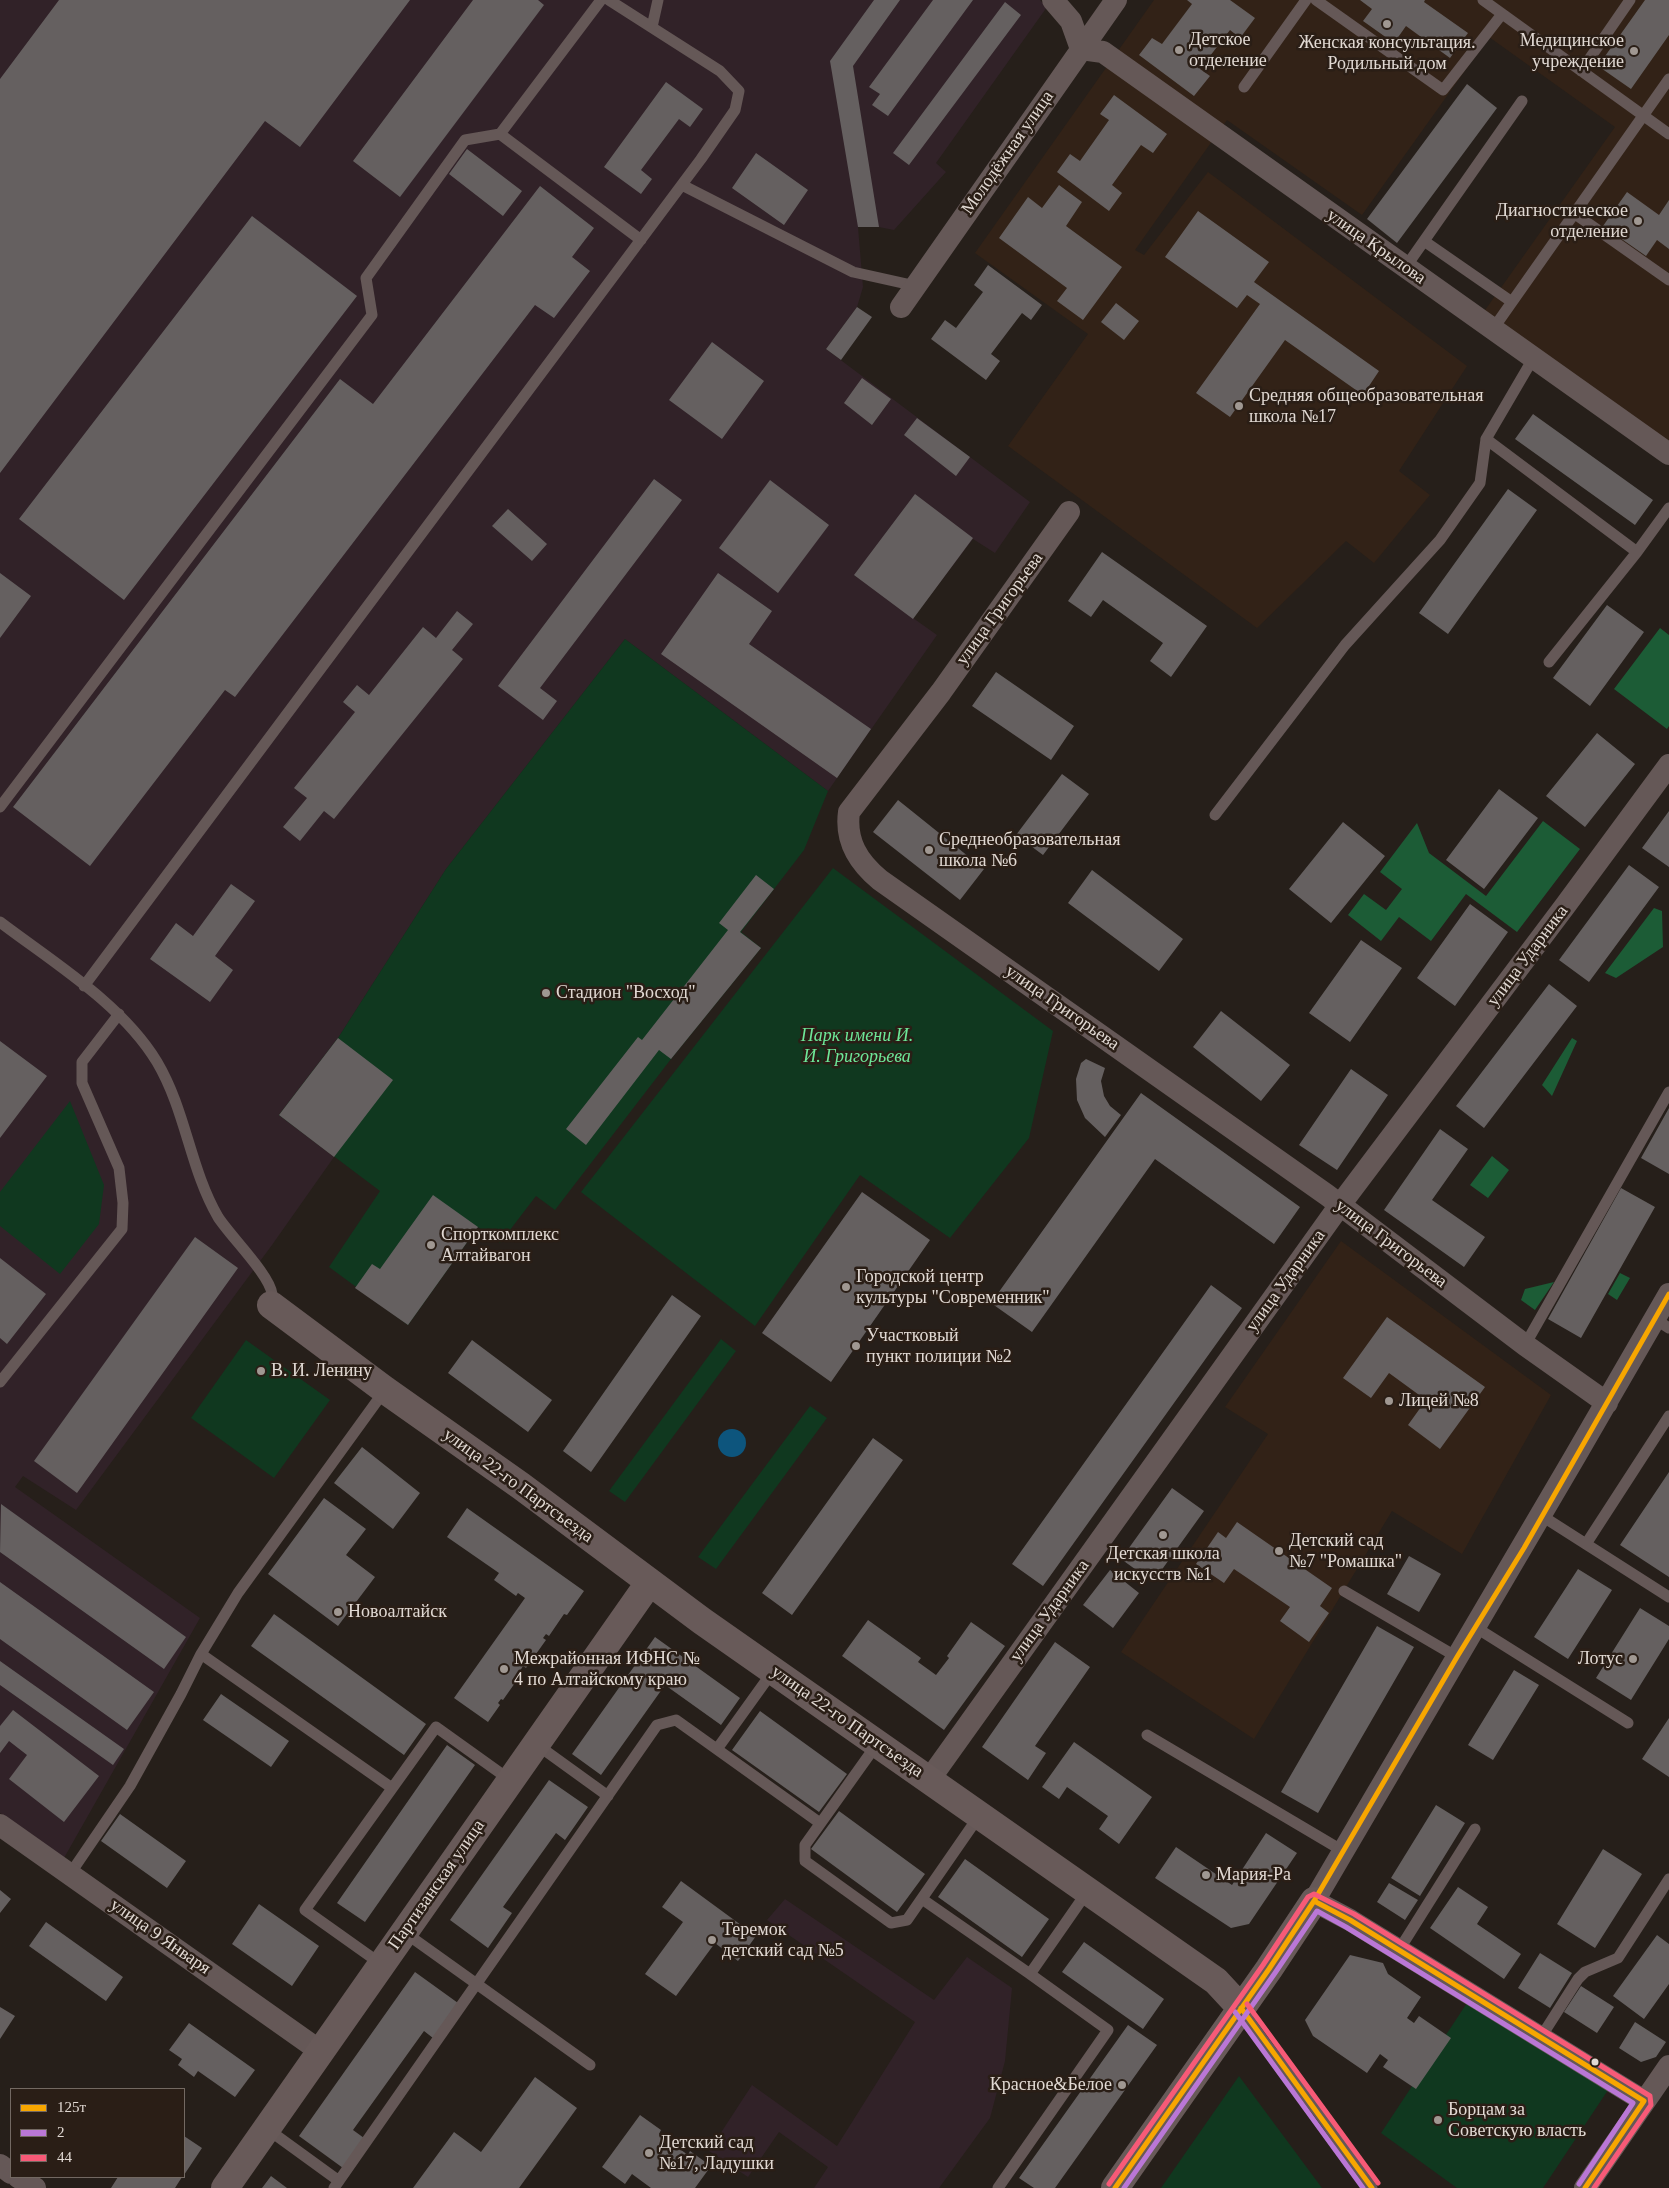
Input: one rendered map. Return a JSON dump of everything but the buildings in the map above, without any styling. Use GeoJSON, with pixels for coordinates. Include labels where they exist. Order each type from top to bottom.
{"type":"FeatureCollection","features":[{"type":"Feature","properties":{"kind":"street"},"geometry":{"type":"LineString","coordinates":[[1053,0],[1071,20],[1081,49]]}},
{"type":"Feature","properties":{"kind":"street","name":"Молодёжная улица"},"geometry":{"type":"LineString","coordinates":[[901,307],[1116,0]]}},
{"type":"Feature","properties":{"kind":"street","name":"улица Крылова"},"geometry":{"type":"LineString","coordinates":[[1081,49],[1102,52],[1669,454]]}},
{"type":"Feature","properties":{"kind":"street","name":"улица Григорьева"},"geometry":{"type":"LineString","coordinates":[[1069,512],[941,692],[849,812],[847,826],[854,850],[867,870],[880,880],[1340,1205],[1525,1346],[1607,1403]]}},
{"type":"Feature","properties":{"kind":"street","name":"улица Ударника"},"geometry":{"type":"LineString","coordinates":[[929,1780],[1340,1205],[1669,765]]}},
{"type":"Feature","properties":{"kind":"street"},"geometry":{"type":"LineString","coordinates":[[1114,2188],[1314,1901],[1607,1403],[1662,1324],[1669,1294]]}},
{"type":"Feature","properties":{"kind":"street","name":"улица 22-го Партсъезда"},"geometry":{"type":"LineString","coordinates":[[271,1305],[385,1390],[521,1486],[650,1583],[773,1671],[1216,1981],[1241,2008]]}},
{"type":"Feature","properties":{"kind":"street","name":"Партизанская улица"},"geometry":{"type":"LineString","coordinates":[[225,2188],[650,1583]]}},
{"type":"Feature","properties":{"kind":"street","name":"улица 9 Января"},"geometry":{"type":"LineString","coordinates":[[0,1825],[320,2051]]}},
{"type":"Feature","properties":{"kind":"street"},"geometry":{"type":"LineString","coordinates":[[1314,1901],[1350,1920],[1644,2101]]}},
{"type":"Feature","properties":{"kind":"street"},"geometry":{"type":"LineString","coordinates":[[1585,2188],[1669,2066]]}},
{"type":"Feature","properties":{"kind":"street"},"geometry":{"type":"LineString","coordinates":[[20,2178],[35,2188]]}},
{"type":"Feature","properties":{"kind":"lane"},"geometry":{"type":"LineString","coordinates":[[0,807],[372,316],[366,278],[465,140],[500,134],[601,0]]}},
{"type":"Feature","properties":{"kind":"lane"},"geometry":{"type":"LineString","coordinates":[[84,986],[682,185],[735,110],[739,91],[720,71],[609,0]]}},
{"type":"Feature","properties":{"kind":"lane"},"geometry":{"type":"LineString","coordinates":[[652,28],[658,0]]}},
{"type":"Feature","properties":{"kind":"lane"},"geometry":{"type":"LineString","coordinates":[[1244,87],[1306,0]]}},
{"type":"Feature","properties":{"kind":"lane"},"geometry":{"type":"LineString","coordinates":[[1316,0],[1443,90],[1502,14]]}},
{"type":"Feature","properties":{"kind":"lane"},"geometry":{"type":"LineString","coordinates":[[1483,0],[1669,134]]}},
{"type":"Feature","properties":{"kind":"lane"},"geometry":{"type":"LineString","coordinates":[[1581,71],[1630,0]]}},
{"type":"Feature","properties":{"kind":"lane"},"geometry":{"type":"LineString","coordinates":[[1493,329],[1669,79]]}},
{"type":"Feature","properties":{"kind":"lane"},"geometry":{"type":"LineString","coordinates":[[1405,268],[1522,101]]}},
{"type":"Feature","properties":{"kind":"lane"},"geometry":{"type":"LineString","coordinates":[[500,134],[641,240]]}},
{"type":"Feature","properties":{"kind":"lane"},"geometry":{"type":"LineString","coordinates":[[682,185],[853,272],[916,286]]}},
{"type":"Feature","properties":{"kind":"lane"},"geometry":{"type":"LineString","coordinates":[[1574,214],[1669,280]]}},
{"type":"Feature","properties":{"kind":"lane"},"geometry":{"type":"LineString","coordinates":[[1424,241],[1512,302]]}},
{"type":"Feature","properties":{"kind":"lane"},"geometry":{"type":"LineString","coordinates":[[1215,815],[1345,645],[1440,540],[1480,483],[1486,439],[1534,358]]}},
{"type":"Feature","properties":{"kind":"lane"},"geometry":{"type":"LineString","coordinates":[[1486,439],[1637,552]]}},
{"type":"Feature","properties":{"kind":"lane"},"geometry":{"type":"LineString","coordinates":[[1549,662],[1637,552],[1669,508]]}},
{"type":"Feature","properties":{"kind":"lane"},"geometry":{"type":"LineString","coordinates":[[0,922],[127,1021],[157,1063],[183,1120],[204,1191],[220,1219],[263,1274],[272,1293],[271,1305]]}},
{"type":"Feature","properties":{"kind":"lane"},"geometry":{"type":"LineString","coordinates":[[0,1382],[122,1229],[123,1203],[119,1168],[82,1083],[82,1062],[119,1014]]}},
{"type":"Feature","properties":{"kind":"lane"},"geometry":{"type":"LineString","coordinates":[[1525,1346],[1669,1092]]}},
{"type":"Feature","properties":{"kind":"lane"},"geometry":{"type":"LineString","coordinates":[[70,1874],[130,1786],[201,1654],[238,1593],[385,1390]]}},
{"type":"Feature","properties":{"kind":"lane"},"geometry":{"type":"LineString","coordinates":[[1586,1544],[1669,1416]]}},
{"type":"Feature","properties":{"kind":"lane"},"geometry":{"type":"LineString","coordinates":[[1542,1516],[1669,1597]]}},
{"type":"Feature","properties":{"kind":"lane"},"geometry":{"type":"LineString","coordinates":[[1344,1591],[1457,1657]]}},
{"type":"Feature","properties":{"kind":"lane"},"geometry":{"type":"LineString","coordinates":[[1475,1627],[1628,1723]]}},
{"type":"Feature","properties":{"kind":"lane"},"geometry":{"type":"LineString","coordinates":[[201,1654],[392,1788]]}},
{"type":"Feature","properties":{"kind":"lane"},"geometry":{"type":"LineString","coordinates":[[717,1749],[773,1671]]}},
{"type":"Feature","properties":{"kind":"lane"},"geometry":{"type":"LineString","coordinates":[[266,2128],[336,2184],[658,1725],[676,1720],[820,1823]]}},
{"type":"Feature","properties":{"kind":"lane"},"geometry":{"type":"LineString","coordinates":[[381,1964],[305,1910],[436,1727],[510,1780]]}},
{"type":"Feature","properties":{"kind":"lane"},"geometry":{"type":"LineString","coordinates":[[1147,1735],[1343,1851]]}},
{"type":"Feature","properties":{"kind":"lane"},"geometry":{"type":"LineString","coordinates":[[536,1744],[608,1796]]}},
{"type":"Feature","properties":{"kind":"lane"},"geometry":{"type":"LineString","coordinates":[[878,1744],[805,1845],[805,1861],[891,1923],[907,1920],[979,1816]]}},
{"type":"Feature","properties":{"kind":"lane"},"geometry":{"type":"LineString","coordinates":[[1399,1950],[1475,1829]]}},
{"type":"Feature","properties":{"kind":"lane"},"geometry":{"type":"LineString","coordinates":[[1541,2037],[1578,1979],[1585,1972],[1618,1958],[1669,1879]]}},
{"type":"Feature","properties":{"kind":"lane"},"geometry":{"type":"LineString","coordinates":[[1030,1974],[1087,1892]]}},
{"type":"Feature","properties":{"kind":"lane"},"geometry":{"type":"LineString","coordinates":[[922,1899],[1108,2030],[1001,2187]]}},
{"type":"Feature","properties":{"kind":"lane"},"geometry":{"type":"LineString","coordinates":[[404,1932],[590,2064]]}},
{"type":"Feature","properties":{"kind":"lane","name":"улица 22-го Партсъезда"},"geometry":{"type":"LineString","coordinates":[[1241,2008],[1262,2041],[1316,2108],[1347,2155],[1372,2188]]}},
{"type":"Feature","properties":{"kind":"shaded area"},"geometry":{"type":"Polygon","coordinates":[[[0,0],[1040,0],[1047,7],[936,163],[946,172],[894,230],[879,227],[858,227],[863,287],[857,307],[826,349],[1030,502],[995,553],[973,539],[913,618],[937,635],[828,791],[625,639],[446,869],[338,1038],[279,1115],[334,1157],[272,1245],[76,1510],[23,1476],[15,1487],[200,1618],[64,1858],[0,1813],[0,0]]]}},
{"type":"Feature","properties":{"kind":"shaded area"},"geometry":{"type":"Polygon","coordinates":[[[1154,0],[1669,0],[1669,446],[1483,313],[1615,127],[1489,37],[1362,215],[1227,120],[1135,250],[1144,255],[1208,172],[1467,366],[1399,471],[1430,495],[1374,563],[1346,541],[1257,628],[1008,446],[1088,334],[975,253],[1154,0]]]}},
{"type":"Feature","properties":{"kind":"shaded area"},"geometry":{"type":"Polygon","coordinates":[[[1341,1241],[1551,1395],[1462,1554],[1392,1511],[1254,1739],[1121,1652],[1268,1434],[1225,1407],[1341,1241]]]}},
{"type":"Feature","properties":{"kind":"shaded area"},"geometry":{"type":"Polygon","coordinates":[[[785,1899],[934,2000],[967,1957],[1012,1988],[1005,2061],[990,2118],[939,2188],[814,2188],[828,2167],[779,2132],[748,2177],[709,2151],[752,2085],[837,2146],[915,2022],[767,1920],[785,1899]]]}},
{"type":"Feature","properties":{"kind":"green space"},"geometry":{"type":"Polygon","coordinates":[[[1660,628],[1669,635],[1669,726],[1667,729],[1614,689],[1660,628]]]}},
{"type":"Feature","properties":{"kind":"green space","name":"Стадион \"Восход\""},"geometry":{"type":"Polygon","coordinates":[[[625,639],[828,791],[804,850],[741,932],[761,948],[671,1059],[555,1210],[536,1196],[500,1243],[478,1227],[408,1325],[329,1267],[380,1191],[279,1115],[338,1038],[446,869],[625,639]]]}},
{"type":"Feature","properties":{"kind":"green space"},"geometry":{"type":"Polygon","coordinates":[[[1543,821],[1580,849],[1517,932],[1466,894],[1431,941],[1399,917],[1381,941],[1348,915],[1364,894],[1386,910],[1402,889],[1380,872],[1417,823],[1429,853],[1486,896],[1543,821]]]}},
{"type":"Feature","properties":{"kind":"green space","name":"Парк имени И. И. Григорьева"},"geometry":{"type":"Polygon","coordinates":[[[833,868],[1053,1031],[1029,1138],[950,1238],[860,1175],[755,1326],[581,1192],[833,868]]]}},
{"type":"Feature","properties":{"kind":"green space"},"geometry":{"type":"Polygon","coordinates":[[[1654,908],[1662,911],[1663,947],[1616,978],[1605,973],[1654,908]]]}},
{"type":"Feature","properties":{"kind":"green space"},"geometry":{"type":"Polygon","coordinates":[[[1572,1038],[1577,1041],[1552,1096],[1542,1085],[1572,1038]]]}},
{"type":"Feature","properties":{"kind":"green space"},"geometry":{"type":"Polygon","coordinates":[[[70,1101],[104,1185],[99,1224],[60,1274],[0,1226],[0,1192],[70,1101]]]}},
{"type":"Feature","properties":{"kind":"green space"},"geometry":{"type":"Polygon","coordinates":[[[1492,1156],[1509,1170],[1488,1198],[1470,1185],[1492,1156]]]}},
{"type":"Feature","properties":{"kind":"green space"},"geometry":{"type":"Polygon","coordinates":[[[1620,1273],[1630,1278],[1617,1300],[1608,1294],[1620,1273]]]}},
{"type":"Feature","properties":{"kind":"green space"},"geometry":{"type":"Polygon","coordinates":[[[1554,1282],[1535,1310],[1521,1300],[1525,1289],[1554,1282]]]}},
{"type":"Feature","properties":{"kind":"green space"},"geometry":{"type":"Polygon","coordinates":[[[721,1339],[736,1351],[625,1502],[609,1491],[721,1339]]]}},
{"type":"Feature","properties":{"kind":"green space"},"geometry":{"type":"Polygon","coordinates":[[[246,1340],[330,1400],[274,1478],[191,1418],[246,1340]]]}},
{"type":"Feature","properties":{"kind":"green space"},"geometry":{"type":"Polygon","coordinates":[[[810,1406],[827,1418],[716,1569],[698,1557],[810,1406]]]}},
{"type":"Feature","properties":{"kind":"green space"},"geometry":{"type":"Polygon","coordinates":[[[1469,2000],[1608,2090],[1543,2188],[1457,2188],[1381,2133],[1469,2000]]]}},
{"type":"Feature","properties":{"kind":"green space"},"geometry":{"type":"Polygon","coordinates":[[[1239,2076],[1322,2188],[1161,2188],[1239,2076]]]}},
{"type":"Feature","properties":{"kind":"water"},"geometry":{"type":"Polygon","coordinates":[[[732,1429],[742,1433],[746,1443],[742,1453],[732,1457],[722,1453],[718,1443],[722,1433],[732,1429]]]}},
{"type":"Feature","properties":{"kind":"transit line","name":"125т"},"geometry":{"type":"LineString","coordinates":[[1115,2188],[1269,1969],[1314,1901],[1457,1657],[1524,1548],[1669,1294]]}},
{"type":"Feature","properties":{"kind":"transit line","name":"44"},"geometry":{"type":"LineString","coordinates":[[1109,2184],[1263,1965],[1308,1897],[1314,1894],[1354,1914],[1650,2096],[1651,2105],[1594,2188]]}},
{"type":"Feature","properties":{"kind":"transit line","name":"125т"},"geometry":{"type":"LineString","coordinates":[[1314,1901],[1350,1920],[1644,2101],[1585,2188]]}},
{"type":"Feature","properties":{"kind":"transit line","name":"2"},"geometry":{"type":"LineString","coordinates":[[1124,2188],[1317,1911],[1633,2103],[1579,2184]]}},
{"type":"Feature","properties":{"kind":"transit line","name":"44"},"geometry":{"type":"LineString","coordinates":[[1247,2004],[1378,2183]]}},
{"type":"Feature","properties":{"kind":"transit line","name":"125т"},"geometry":{"type":"LineString","coordinates":[[1241,2008],[1372,2188]]}},
{"type":"Feature","properties":{"kind":"transit line","name":"2"},"geometry":{"type":"LineString","coordinates":[[1235,2012],[1363,2188]]}},
{"type":"Feature","properties":{"kind":"place","name":"Женская консультация. Родильный дом"},"geometry":{"type":"Point","coordinates":[1387,24]}},
{"type":"Feature","properties":{"kind":"place","name":"Детское отделение"},"geometry":{"type":"Point","coordinates":[1179,50]}},
{"type":"Feature","properties":{"kind":"place","name":"Медицинское учреждение"},"geometry":{"type":"Point","coordinates":[1634,51]}},
{"type":"Feature","properties":{"kind":"place","name":"Диагностическое отделение"},"geometry":{"type":"Point","coordinates":[1638,221]}},
{"type":"Feature","properties":{"kind":"place","name":"Средняя общеобразовательная школа №17"},"geometry":{"type":"Point","coordinates":[1239,406]}},
{"type":"Feature","properties":{"kind":"place","name":"Среднеобразовательная школа №6"},"geometry":{"type":"Point","coordinates":[929,850]}},
{"type":"Feature","properties":{"kind":"place","name":"Стадион \"Восход\""},"geometry":{"type":"Point","coordinates":[546,993]}},
{"type":"Feature","properties":{"kind":"place","name":"Спорткомплекс Алтайвагон"},"geometry":{"type":"Point","coordinates":[431,1245]}},
{"type":"Feature","properties":{"kind":"place","name":"Городской центр культуры \"Современник\""},"geometry":{"type":"Point","coordinates":[846,1287]}},
{"type":"Feature","properties":{"kind":"place","name":"Участковый пункт полиции №2"},"geometry":{"type":"Point","coordinates":[856,1346]}},
{"type":"Feature","properties":{"kind":"place","name":"В. И. Ленину"},"geometry":{"type":"Point","coordinates":[261,1371]}},
{"type":"Feature","properties":{"kind":"place","name":"Лицей №8"},"geometry":{"type":"Point","coordinates":[1389,1401]}},
{"type":"Feature","properties":{"kind":"place","name":"Детская школа искусств №1"},"geometry":{"type":"Point","coordinates":[1163,1535]}},
{"type":"Feature","properties":{"kind":"place","name":"Детский сад №7 \"Ромашка\""},"geometry":{"type":"Point","coordinates":[1279,1551]}},
{"type":"Feature","properties":{"kind":"place","name":"Новоалтайск"},"geometry":{"type":"Point","coordinates":[338,1612]}},
{"type":"Feature","properties":{"kind":"place","name":"Лотус"},"geometry":{"type":"Point","coordinates":[1633,1659]}},
{"type":"Feature","properties":{"kind":"place","name":"Межрайонная ИФНС № 4 по Алтайскому краю"},"geometry":{"type":"Point","coordinates":[504,1669]}},
{"type":"Feature","properties":{"kind":"place","name":"Мария-Ра"},"geometry":{"type":"Point","coordinates":[1206,1875]}},
{"type":"Feature","properties":{"kind":"place","name":"Теремок детский сад №5"},"geometry":{"type":"Point","coordinates":[712,1940]}},
{"type":"Feature","properties":{"kind":"place","name":"Красное&Белое"},"geometry":{"type":"Point","coordinates":[1122,2085]}},
{"type":"Feature","properties":{"kind":"place","name":"Борцам за Советскую власть"},"geometry":{"type":"Point","coordinates":[1438,2120]}},
{"type":"Feature","properties":{"kind":"place","name":"Детский сад №17, Ладушки"},"geometry":{"type":"Point","coordinates":[649,2153]}}]}
